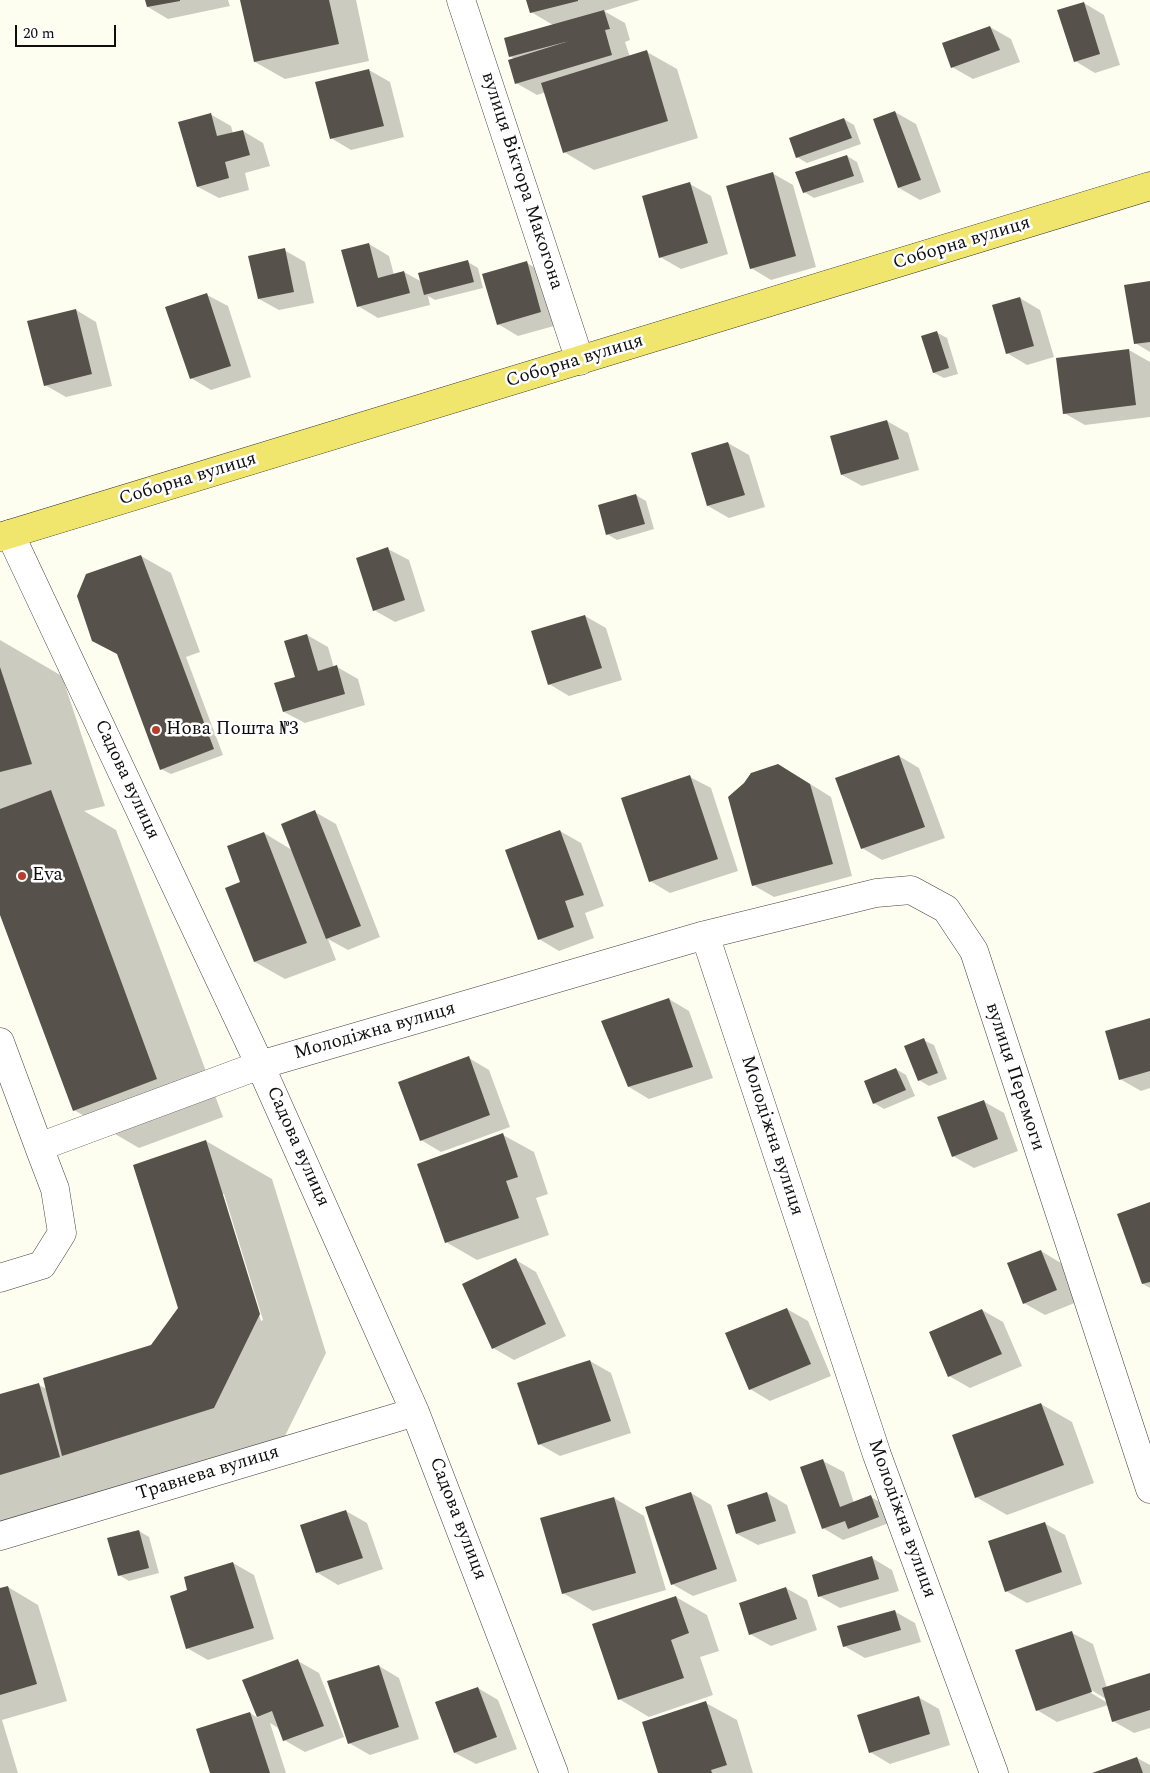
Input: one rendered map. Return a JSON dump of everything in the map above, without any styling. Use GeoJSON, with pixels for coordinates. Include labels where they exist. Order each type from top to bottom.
{"type":"FeatureCollection","features":[{"type":"Feature","properties":{"kind":"main road","name":"Соборна вулиця"},"geometry":{"type":"LineString","coordinates":[[5,536],[1150,186]]}},
{"type":"Feature","properties":{"kind":"street","name":"вулиця Віктора Макогона"},"geometry":{"type":"LineString","coordinates":[[462,0],[580,361]]}},
{"type":"Feature","properties":{"kind":"street","name":"Садова вулиця"},"geometry":{"type":"LineString","coordinates":[[5,536],[260,1065],[415,1412],[549,1772]]}},
{"type":"Feature","properties":{"kind":"street","name":"вулиця Перемоги"},"geometry":{"type":"LineString","coordinates":[[705,935],[876,893],[910,890],[946,909],[974,951],[1150,1489]]}},
{"type":"Feature","properties":{"kind":"street","name":"Молодіжна вулиця"},"geometry":{"type":"LineString","coordinates":[[39,1148],[260,1065],[705,935],[874,1445],[994,1773]]}},
{"type":"Feature","properties":{"kind":"street"},"geometry":{"type":"LineString","coordinates":[[0,1042],[55,1189],[62,1233],[42,1265],[0,1278]]}},
{"type":"Feature","properties":{"kind":"street","name":"Травнева вулиця"},"geometry":{"type":"LineString","coordinates":[[0,1536],[415,1412]]}},
{"type":"Feature","properties":{"kind":"building"},"geometry":{"type":"Polygon","coordinates":[[[145,0],[180,0],[180,1],[147,7],[145,0]]]}},
{"type":"Feature","properties":{"kind":"building"},"geometry":{"type":"Polygon","coordinates":[[[240,0],[329,0],[339,44],[254,62],[240,0]]]}},
{"type":"Feature","properties":{"kind":"building"},"geometry":{"type":"Polygon","coordinates":[[[526,0],[578,0],[578,1],[530,13],[526,0]]]}},
{"type":"Feature","properties":{"kind":"building"},"geometry":{"type":"Polygon","coordinates":[[[1084,2],[1100,54],[1074,62],[1057,10],[1084,2]]]}},
{"type":"Feature","properties":{"kind":"building"},"geometry":{"type":"Polygon","coordinates":[[[604,10],[610,29],[605,30],[612,55],[515,84],[508,60],[569,41],[509,57],[504,38],[604,10]]]}},
{"type":"Feature","properties":{"kind":"building"},"geometry":{"type":"Polygon","coordinates":[[[990,26],[1000,50],[951,68],[942,43],[990,26]]]}},
{"type":"Feature","properties":{"kind":"building"},"geometry":{"type":"Polygon","coordinates":[[[647,50],[668,121],[563,153],[541,83],[647,50]]]}},
{"type":"Feature","properties":{"kind":"building"},"geometry":{"type":"Polygon","coordinates":[[[369,69],[384,126],[330,139],[315,82],[369,69]]]}},
{"type":"Feature","properties":{"kind":"building"},"geometry":{"type":"Polygon","coordinates":[[[895,111],[921,180],[898,188],[873,119],[895,111]]]}},
{"type":"Feature","properties":{"kind":"building"},"geometry":{"type":"Polygon","coordinates":[[[211,113],[217,136],[243,130],[250,155],[225,162],[229,178],[197,187],[178,122],[211,113]]]}},
{"type":"Feature","properties":{"kind":"building"},"geometry":{"type":"Polygon","coordinates":[[[844,118],[852,138],[796,158],[789,138],[844,118]]]}},
{"type":"Feature","properties":{"kind":"building"},"geometry":{"type":"Polygon","coordinates":[[[847,155],[854,176],[803,193],[795,172],[847,155]]]}},
{"type":"Feature","properties":{"kind":"building"},"geometry":{"type":"Polygon","coordinates":[[[773,172],[796,256],[750,269],[726,186],[773,172]]]}},
{"type":"Feature","properties":{"kind":"building"},"geometry":{"type":"Polygon","coordinates":[[[690,182],[708,243],[659,258],[642,196],[690,182]]]}},
{"type":"Feature","properties":{"kind":"building"},"geometry":{"type":"Polygon","coordinates":[[[369,243],[378,278],[404,271],[410,293],[357,307],[341,250],[369,243]]]}},
{"type":"Feature","properties":{"kind":"building"},"geometry":{"type":"Polygon","coordinates":[[[285,248],[294,292],[258,299],[248,256],[285,248]]]}},
{"type":"Feature","properties":{"kind":"building"},"geometry":{"type":"Polygon","coordinates":[[[468,260],[474,282],[424,295],[418,273],[468,260]]]}},
{"type":"Feature","properties":{"kind":"building"},"geometry":{"type":"Polygon","coordinates":[[[527,261],[541,312],[497,325],[482,274],[527,261]]]}},
{"type":"Feature","properties":{"kind":"building"},"geometry":{"type":"Polygon","coordinates":[[[1150,281],[1150,342],[1134,344],[1124,285],[1150,281]]]}},
{"type":"Feature","properties":{"kind":"building"},"geometry":{"type":"Polygon","coordinates":[[[207,293],[231,366],[190,379],[165,307],[207,293]]]}},
{"type":"Feature","properties":{"kind":"building"},"geometry":{"type":"Polygon","coordinates":[[[1020,297],[1034,346],[1006,354],[992,305],[1020,297]]]}},
{"type":"Feature","properties":{"kind":"building"},"geometry":{"type":"Polygon","coordinates":[[[76,309],[92,374],[44,386],[27,321],[76,309]]]}},
{"type":"Feature","properties":{"kind":"building"},"geometry":{"type":"Polygon","coordinates":[[[937,331],[949,368],[933,373],[921,336],[937,331]]]}},
{"type":"Feature","properties":{"kind":"building"},"geometry":{"type":"Polygon","coordinates":[[[1129,349],[1136,405],[1063,414],[1056,358],[1129,349]]]}},
{"type":"Feature","properties":{"kind":"building"},"geometry":{"type":"Polygon","coordinates":[[[887,420],[899,459],[841,475],[830,436],[887,420]]]}},
{"type":"Feature","properties":{"kind":"building"},"geometry":{"type":"Polygon","coordinates":[[[728,442],[745,495],[707,506],[691,453],[728,442]]]}},
{"type":"Feature","properties":{"kind":"building"},"geometry":{"type":"Polygon","coordinates":[[[636,494],[645,524],[606,535],[598,505],[636,494]]]}},
{"type":"Feature","properties":{"kind":"building"},"geometry":{"type":"Polygon","coordinates":[[[388,547],[405,600],[373,611],[356,558],[388,547]]]}},
{"type":"Feature","properties":{"kind":"building"},"geometry":{"type":"Polygon","coordinates":[[[141,555],[214,749],[160,770],[117,654],[92,641],[77,596],[86,574],[141,555]]]}},
{"type":"Feature","properties":{"kind":"building"},"geometry":{"type":"Polygon","coordinates":[[[585,615],[602,668],[548,685],[531,631],[585,615]]]}},
{"type":"Feature","properties":{"kind":"building"},"geometry":{"type":"Polygon","coordinates":[[[307,634],[318,671],[337,665],[345,694],[283,712],[274,683],[295,677],[284,641],[307,634]]]}},
{"type":"Feature","properties":{"kind":"building"},"geometry":{"type":"Polygon","coordinates":[[[0,667],[32,764],[0,772],[0,667]]]}},
{"type":"Feature","properties":{"kind":"building"},"geometry":{"type":"Polygon","coordinates":[[[899,755],[925,827],[861,849],[835,778],[899,755]]]}},
{"type":"Feature","properties":{"kind":"building"},"geometry":{"type":"Polygon","coordinates":[[[778,764],[810,784],[833,864],[752,886],[728,797],[744,783],[751,773],[778,764]]]}},
{"type":"Feature","properties":{"kind":"building"},"geometry":{"type":"Polygon","coordinates":[[[690,775],[718,859],[649,882],[621,798],[690,775]]]}},
{"type":"Feature","properties":{"kind":"building"},"geometry":{"type":"Polygon","coordinates":[[[51,790],[157,1079],[73,1111],[0,915],[0,809],[51,790]]]}},
{"type":"Feature","properties":{"kind":"building"},"geometry":{"type":"Polygon","coordinates":[[[315,810],[361,926],[326,939],[281,824],[315,810]]]}},
{"type":"Feature","properties":{"kind":"building"},"geometry":{"type":"Polygon","coordinates":[[[560,830],[584,895],[565,901],[574,927],[538,940],[505,850],[560,830]]]}},
{"type":"Feature","properties":{"kind":"building"},"geometry":{"type":"Polygon","coordinates":[[[264,832],[307,943],[254,962],[225,888],[240,882],[227,846],[264,832]]]}},
{"type":"Feature","properties":{"kind":"building"},"geometry":{"type":"Polygon","coordinates":[[[669,998],[693,1067],[628,1087],[601,1021],[669,998]]]}},
{"type":"Feature","properties":{"kind":"building"},"geometry":{"type":"Polygon","coordinates":[[[1150,1018],[1150,1071],[1119,1080],[1105,1031],[1150,1018]]]}},
{"type":"Feature","properties":{"kind":"building"},"geometry":{"type":"Polygon","coordinates":[[[924,1038],[938,1073],[918,1081],[904,1046],[924,1038]]]}},
{"type":"Feature","properties":{"kind":"building"},"geometry":{"type":"Polygon","coordinates":[[[469,1056],[490,1115],[420,1141],[398,1082],[469,1056]]]}},
{"type":"Feature","properties":{"kind":"building"},"geometry":{"type":"Polygon","coordinates":[[[896,1068],[906,1090],[873,1104],[864,1081],[896,1068]]]}},
{"type":"Feature","properties":{"kind":"building"},"geometry":{"type":"Polygon","coordinates":[[[984,1100],[998,1139],[952,1157],[937,1117],[984,1100]]]}},
{"type":"Feature","properties":{"kind":"building"},"geometry":{"type":"Polygon","coordinates":[[[503,1133],[518,1177],[506,1181],[519,1218],[445,1243],[417,1164],[503,1133]]]}},
{"type":"Feature","properties":{"kind":"building"},"geometry":{"type":"Polygon","coordinates":[[[206,1140],[260,1314],[214,1408],[62,1456],[43,1378],[151,1345],[178,1308],[133,1165],[206,1140]]]}},
{"type":"Feature","properties":{"kind":"building"},"geometry":{"type":"Polygon","coordinates":[[[1150,1202],[1150,1282],[1142,1284],[1117,1214],[1150,1202]]]}},
{"type":"Feature","properties":{"kind":"building"},"geometry":{"type":"Polygon","coordinates":[[[1041,1250],[1057,1290],[1023,1304],[1007,1263],[1041,1250]]]}},
{"type":"Feature","properties":{"kind":"building"},"geometry":{"type":"Polygon","coordinates":[[[516,1258],[546,1324],[492,1349],[462,1284],[516,1258]]]}},
{"type":"Feature","properties":{"kind":"building"},"geometry":{"type":"Polygon","coordinates":[[[787,1308],[811,1364],[749,1390],[725,1333],[787,1308]]]}},
{"type":"Feature","properties":{"kind":"building"},"geometry":{"type":"Polygon","coordinates":[[[982,1309],[1002,1354],[948,1377],[929,1332],[982,1309]]]}},
{"type":"Feature","properties":{"kind":"building"},"geometry":{"type":"Polygon","coordinates":[[[590,1360],[611,1421],[538,1445],[517,1383],[590,1360]]]}},
{"type":"Feature","properties":{"kind":"building"},"geometry":{"type":"Polygon","coordinates":[[[39,1383],[60,1457],[0,1475],[0,1394],[39,1383]]]}},
{"type":"Feature","properties":{"kind":"building"},"geometry":{"type":"Polygon","coordinates":[[[1041,1403],[1064,1465],[975,1498],[952,1435],[1041,1403]]]}},
{"type":"Feature","properties":{"kind":"building"},"geometry":{"type":"Polygon","coordinates":[[[823,1459],[840,1507],[871,1495],[879,1517],[848,1529],[845,1521],[822,1529],[800,1467],[823,1459]]]}},
{"type":"Feature","properties":{"kind":"building"},"geometry":{"type":"Polygon","coordinates":[[[691,1492],[717,1569],[671,1585],[645,1507],[691,1492]]]}},
{"type":"Feature","properties":{"kind":"building"},"geometry":{"type":"Polygon","coordinates":[[[767,1492],[776,1521],[736,1534],[727,1505],[767,1492]]]}},
{"type":"Feature","properties":{"kind":"building"},"geometry":{"type":"Polygon","coordinates":[[[614,1497],[636,1573],[562,1594],[540,1518],[614,1497]]]}},
{"type":"Feature","properties":{"kind":"building"},"geometry":{"type":"Polygon","coordinates":[[[346,1510],[363,1558],[316,1573],[300,1525],[346,1510]]]}},
{"type":"Feature","properties":{"kind":"building"},"geometry":{"type":"Polygon","coordinates":[[[1045,1522],[1062,1572],[1005,1592],[988,1541],[1045,1522]]]}},
{"type":"Feature","properties":{"kind":"building"},"geometry":{"type":"Polygon","coordinates":[[[139,1530],[149,1568],[118,1576],[107,1538],[139,1530]]]}},
{"type":"Feature","properties":{"kind":"building"},"geometry":{"type":"Polygon","coordinates":[[[872,1556],[879,1579],[818,1597],[812,1575],[872,1556]]]}},
{"type":"Feature","properties":{"kind":"building"},"geometry":{"type":"Polygon","coordinates":[[[233,1562],[254,1628],[186,1649],[170,1596],[187,1590],[184,1577],[233,1562]]]}},
{"type":"Feature","properties":{"kind":"building"},"geometry":{"type":"Polygon","coordinates":[[[8,1586],[37,1684],[0,1695],[0,1588],[8,1586]]]}},
{"type":"Feature","properties":{"kind":"building"},"geometry":{"type":"Polygon","coordinates":[[[786,1587],[797,1619],[749,1635],[739,1603],[786,1587]]]}},
{"type":"Feature","properties":{"kind":"building"},"geometry":{"type":"Polygon","coordinates":[[[676,1596],[689,1633],[671,1640],[684,1678],[618,1700],[592,1624],[676,1596]]]}},
{"type":"Feature","properties":{"kind":"building"},"geometry":{"type":"Polygon","coordinates":[[[895,1610],[901,1630],[843,1647],[837,1626],[895,1610]]]}},
{"type":"Feature","properties":{"kind":"building"},"geometry":{"type":"Polygon","coordinates":[[[1072,1631],[1092,1692],[1036,1711],[1015,1650],[1072,1631]]]}},
{"type":"Feature","properties":{"kind":"building"},"geometry":{"type":"Polygon","coordinates":[[[298,1659],[324,1726],[283,1741],[272,1711],[257,1717],[242,1680],[298,1659]]]}},
{"type":"Feature","properties":{"kind":"building"},"geometry":{"type":"Polygon","coordinates":[[[379,1665],[399,1727],[348,1744],[327,1681],[379,1665]]]}},
{"type":"Feature","properties":{"kind":"building"},"geometry":{"type":"Polygon","coordinates":[[[1150,1673],[1150,1710],[1112,1722],[1102,1688],[1150,1673]]]}},
{"type":"Feature","properties":{"kind":"building"},"geometry":{"type":"Polygon","coordinates":[[[478,1687],[497,1737],[454,1753],[435,1702],[478,1687]]]}},
{"type":"Feature","properties":{"kind":"building"},"geometry":{"type":"Polygon","coordinates":[[[919,1696],[930,1734],[869,1753],[857,1715],[919,1696]]]}},
{"type":"Feature","properties":{"kind":"building"},"geometry":{"type":"Polygon","coordinates":[[[706,1701],[727,1765],[711,1770],[712,1773],[658,1773],[642,1722],[706,1701]]]}},
{"type":"Feature","properties":{"kind":"building"},"geometry":{"type":"Polygon","coordinates":[[[250,1712],[270,1773],[210,1773],[196,1729],[250,1712]]]}},
{"type":"Feature","properties":{"kind":"building"},"geometry":{"type":"Polygon","coordinates":[[[1137,1757],[1143,1773],[1092,1773],[1137,1757]]]}},
{"type":"Feature","properties":{"kind":"place","name":"Нова Пошта №3"},"geometry":{"type":"Point","coordinates":[156,730]}},
{"type":"Feature","properties":{"kind":"place","name":"Eva"},"geometry":{"type":"Point","coordinates":[22,876]}}]}
